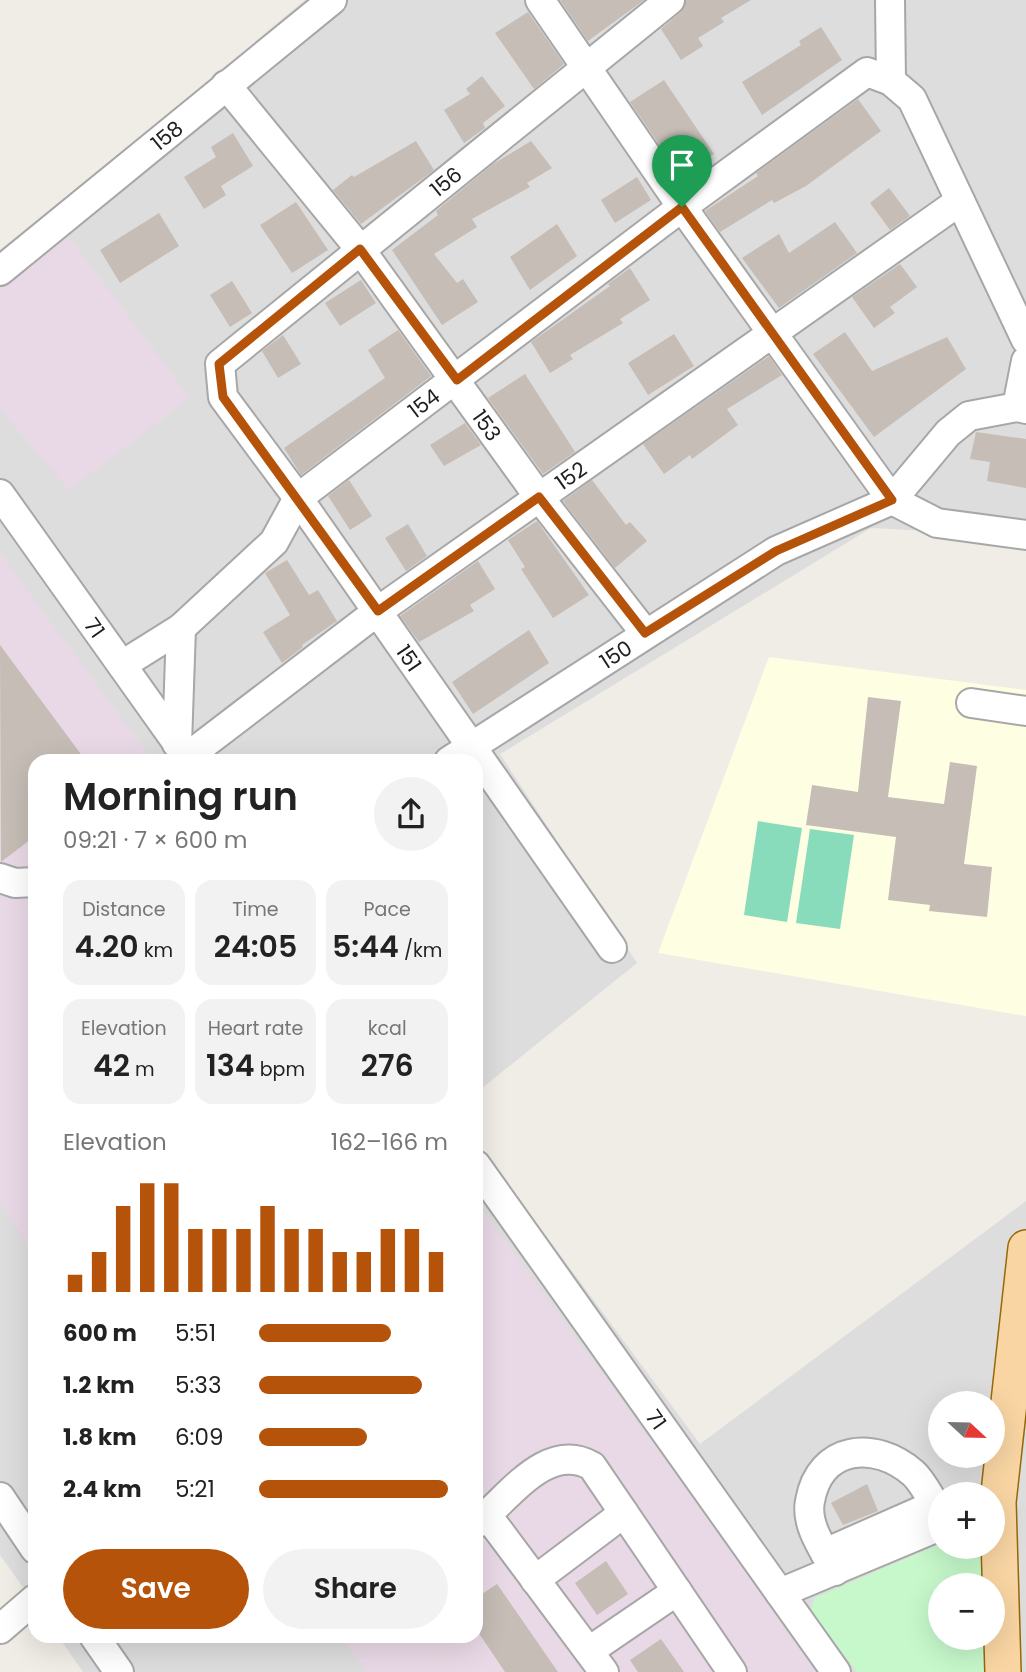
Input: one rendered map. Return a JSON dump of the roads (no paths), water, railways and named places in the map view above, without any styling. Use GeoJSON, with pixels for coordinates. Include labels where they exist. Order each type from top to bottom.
{"type":"FeatureCollection","features":[{"type":"Feature","properties":{"kind":"main road"},"geometry":{"type":"LineString","coordinates":[[998,1482],[1026,1248]]}},
{"type":"Feature","properties":{"kind":"main road"},"geometry":{"type":"LineString","coordinates":[[998,1559],[1003,1672]]}},
{"type":"Feature","properties":{"kind":"street","name":"158"},"geometry":{"type":"LineString","coordinates":[[0,271],[332,0]]}},
{"type":"Feature","properties":{"kind":"street"},"geometry":{"type":"LineString","coordinates":[[540,0],[588,66],[682,207],[892,500],[937,523],[1026,535]]}},
{"type":"Feature","properties":{"kind":"street","name":"156"},"geometry":{"type":"LineString","coordinates":[[219,364],[670,0]]}},
{"type":"Feature","properties":{"kind":"street"},"geometry":{"type":"LineString","coordinates":[[890,0],[891,80],[912,99],[1026,340]]}},
{"type":"Feature","properties":{"kind":"street","name":"154"},"geometry":{"type":"LineString","coordinates":[[298,498],[682,207],[867,72],[891,80]]}},
{"type":"Feature","properties":{"kind":"street","name":"153"},"geometry":{"type":"LineString","coordinates":[[226,85],[360,249],[539,497],[645,633]]}},
{"type":"Feature","properties":{"kind":"street","name":"152"},"geometry":{"type":"LineString","coordinates":[[185,754],[378,611],[960,201]]}},
{"type":"Feature","properties":{"kind":"street"},"geometry":{"type":"LineString","coordinates":[[1021,408],[1026,361]]}},
{"type":"Feature","properties":{"kind":"street","name":"151"},"geometry":{"type":"LineString","coordinates":[[219,364],[223,397],[378,611],[459,754]]}},
{"type":"Feature","properties":{"kind":"street","name":"150"},"geometry":{"type":"LineString","coordinates":[[459,754],[776,551],[892,500],[948,433],[969,416],[1021,408]]}},
{"type":"Feature","properties":{"kind":"street","name":"71"},"geometry":{"type":"LineString","coordinates":[[0,494],[185,754]]}},
{"type":"Feature","properties":{"kind":"street"},"geometry":{"type":"LineString","coordinates":[[122,665],[181,628],[274,542],[298,498]]}},
{"type":"Feature","properties":{"kind":"street"},"geometry":{"type":"LineString","coordinates":[[181,628],[185,754]]}},
{"type":"Feature","properties":{"kind":"street"},"geometry":{"type":"LineString","coordinates":[[971,703],[1026,711]]}},
{"type":"Feature","properties":{"kind":"street","name":"151"},"geometry":{"type":"LineString","coordinates":[[483,784],[612,948]]}},
{"type":"Feature","properties":{"kind":"street"},"geometry":{"type":"LineString","coordinates":[[0,878],[15,883],[28,882]]}},
{"type":"Feature","properties":{"kind":"street","name":"71"},"geometry":{"type":"LineString","coordinates":[[483,1175],[836,1672]]}},
{"type":"Feature","properties":{"kind":"street"},"geometry":{"type":"LineString","coordinates":[[830,1562],[812,1525],[810,1502],[820,1475],[838,1456],[862,1450],[886,1457],[914,1474],[928,1498]]}},
{"type":"Feature","properties":{"kind":"street"},"geometry":{"type":"LineString","coordinates":[[483,1518],[539,1467],[562,1458],[578,1458],[592,1466],[677,1591],[725,1670]]}},
{"type":"Feature","properties":{"kind":"street"},"geometry":{"type":"LineString","coordinates":[[0,1497],[28,1539]]}},
{"type":"Feature","properties":{"kind":"street"},"geometry":{"type":"LineString","coordinates":[[535,1580],[624,1513]]}},
{"type":"Feature","properties":{"kind":"street"},"geometry":{"type":"LineString","coordinates":[[780,1594],[830,1562],[928,1519]]}},
{"type":"Feature","properties":{"kind":"street"},"geometry":{"type":"LineString","coordinates":[[483,1522],[535,1580],[597,1662],[677,1591]]}},
{"type":"Feature","properties":{"kind":"street"},"geometry":{"type":"LineString","coordinates":[[0,1629],[28,1606]]}},
{"type":"Feature","properties":{"kind":"street"},"geometry":{"type":"LineString","coordinates":[[99,1643],[119,1672]]}}]}
